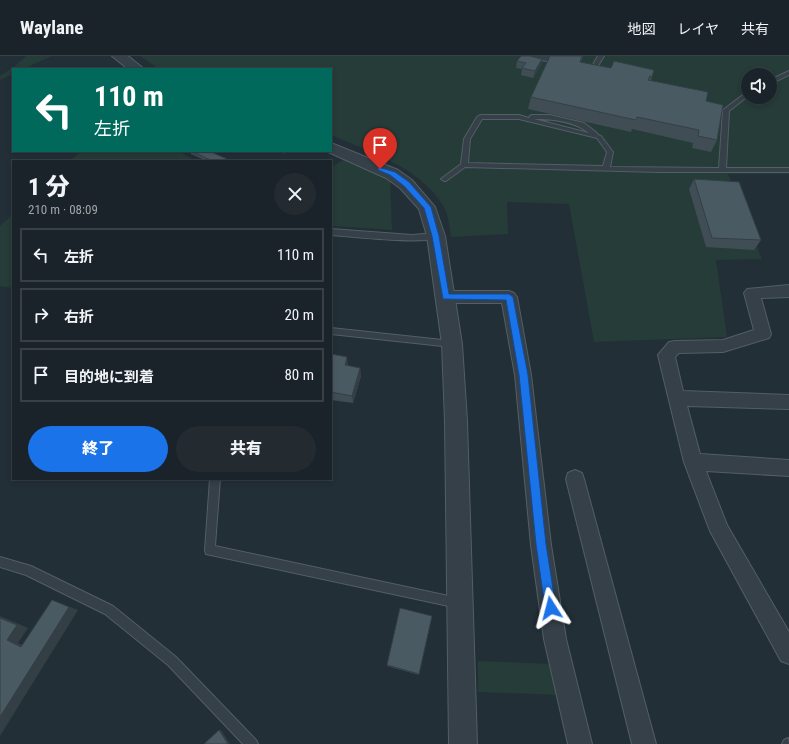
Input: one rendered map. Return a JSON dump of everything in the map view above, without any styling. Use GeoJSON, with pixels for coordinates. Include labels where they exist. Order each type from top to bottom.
{"type":"FeatureCollection","features":[{"type":"Feature","properties":{"kind":"street"},"geometry":{"type":"LineString","coordinates":[[119,56],[136,68]]}},
{"type":"Feature","properties":{"kind":"street"},"geometry":{"type":"LineString","coordinates":[[332,148],[392,174],[406,184],[428,207],[436,236],[452,344],[456,421],[463,744]]}},
{"type":"Feature","properties":{"kind":"street"},"geometry":{"type":"LineString","coordinates":[[789,291],[752,293],[763,334],[723,346],[675,347],[666,355],[693,462],[720,531],[789,653]]}},
{"type":"Feature","properties":{"kind":"street"},"geometry":{"type":"LineString","coordinates":[[446,297],[509,297],[524,375],[541,544],[555,639],[580,744]]}},
{"type":"Feature","properties":{"kind":"street"},"geometry":{"type":"LineString","coordinates":[[678,398],[789,402]]}},
{"type":"Feature","properties":{"kind":"street"},"geometry":{"type":"LineString","coordinates":[[693,462],[789,468]]}},
{"type":"Feature","properties":{"kind":"street"},"geometry":{"type":"LineString","coordinates":[[575,479],[644,744]]}},
{"type":"Feature","properties":{"kind":"lane"},"geometry":{"type":"LineString","coordinates":[[528,56],[547,57],[564,61]]}},
{"type":"Feature","properties":{"kind":"lane"},"geometry":{"type":"LineString","coordinates":[[587,66],[594,68],[601,56]]}},
{"type":"Feature","properties":{"kind":"lane"},"geometry":{"type":"LineString","coordinates":[[777,79],[789,73]]}},
{"type":"Feature","properties":{"kind":"lane"},"geometry":{"type":"LineString","coordinates":[[722,170],[726,110],[741,98]]}},
{"type":"Feature","properties":{"kind":"lane"},"geometry":{"type":"LineString","coordinates":[[464,165],[467,139],[480,117],[519,117],[599,137],[610,152],[606,168]]}},
{"type":"Feature","properties":{"kind":"lane"},"geometry":{"type":"LineString","coordinates":[[444,180],[464,165],[789,170]]}},
{"type":"Feature","properties":{"kind":"lane"},"geometry":{"type":"LineString","coordinates":[[332,232],[412,238],[436,236]]}},
{"type":"Feature","properties":{"kind":"lane"},"geometry":{"type":"LineString","coordinates":[[332,332],[452,344]]}},
{"type":"Feature","properties":{"kind":"lane"},"geometry":{"type":"LineString","coordinates":[[215,480],[210,550],[460,604]]}},
{"type":"Feature","properties":{"kind":"lane"},"geometry":{"type":"LineString","coordinates":[[0,562],[27,570],[109,610],[172,661],[252,744]]}},
{"type":"Feature","properties":{"kind":"green space"},"geometry":{"type":"Polygon","coordinates":[[[26,56],[52,56],[25,68],[12,68],[26,56]]]}},
{"type":"Feature","properties":{"kind":"green space"},"geometry":{"type":"Polygon","coordinates":[[[140,56],[789,56],[789,174],[728,174],[762,259],[716,260],[727,337],[594,342],[569,204],[507,202],[508,234],[451,237],[446,210],[434,193],[422,181],[394,162],[332,135],[332,68],[158,68],[140,56]]]}},
{"type":"Feature","properties":{"kind":"green space"},"geometry":{"type":"Polygon","coordinates":[[[12,68],[12,74],[0,80],[0,76],[12,68]]]}},
{"type":"Feature","properties":{"kind":"green space"},"geometry":{"type":"Polygon","coordinates":[[[80,152],[181,152],[193,160],[71,160],[80,152]]]}},
{"type":"Feature","properties":{"kind":"green space"},"geometry":{"type":"Polygon","coordinates":[[[345,159],[390,178],[392,230],[332,226],[332,166],[345,159]]]}},
{"type":"Feature","properties":{"kind":"green space"},"geometry":{"type":"Polygon","coordinates":[[[12,215],[12,288],[0,286],[0,226],[12,215]]]}},
{"type":"Feature","properties":{"kind":"green space"},"geometry":{"type":"Polygon","coordinates":[[[478,661],[555,664],[561,695],[478,692],[478,661]]]}},
{"type":"Feature","properties":{"kind":"building"},"geometry":{"type":"Polygon","coordinates":[[[521,56],[530,56],[542,59],[535,71],[522,68],[526,63],[517,61],[521,56]]]}},
{"type":"Feature","properties":{"kind":"building"},"geometry":{"type":"Polygon","coordinates":[[[550,56],[582,56],[580,62],[611,68],[614,61],[654,70],[652,77],[650,76],[648,80],[708,92],[706,101],[723,105],[717,140],[698,136],[699,130],[637,117],[636,120],[531,97],[550,56]]]}},
{"type":"Feature","properties":{"kind":"building"},"geometry":{"type":"Polygon","coordinates":[[[193,152],[211,152],[227,159],[211,160],[193,152]]]}},
{"type":"Feature","properties":{"kind":"building"},"geometry":{"type":"Polygon","coordinates":[[[694,179],[739,182],[761,240],[712,238],[694,179]]]}},
{"type":"Feature","properties":{"kind":"building"},"geometry":{"type":"Polygon","coordinates":[[[332,354],[347,357],[345,365],[360,368],[352,396],[332,392],[332,354]]]}},
{"type":"Feature","properties":{"kind":"building"},"geometry":{"type":"Polygon","coordinates":[[[52,600],[69,607],[0,717],[0,618],[17,625],[7,640],[21,647],[52,600]]]}},
{"type":"Feature","properties":{"kind":"building"},"geometry":{"type":"Polygon","coordinates":[[[400,608],[432,616],[419,674],[387,665],[400,608]]]}},
{"type":"Feature","properties":{"kind":"building"},"geometry":{"type":"Polygon","coordinates":[[[219,730],[228,744],[204,744],[219,730]]]}},
{"type":"Feature","properties":{"kind":"route"},"geometry":{"type":"LineString","coordinates":[[380,169],[392,174],[406,184],[428,207],[436,236],[446,297],[509,297],[524,375],[541,544],[551,608]]}}]}
